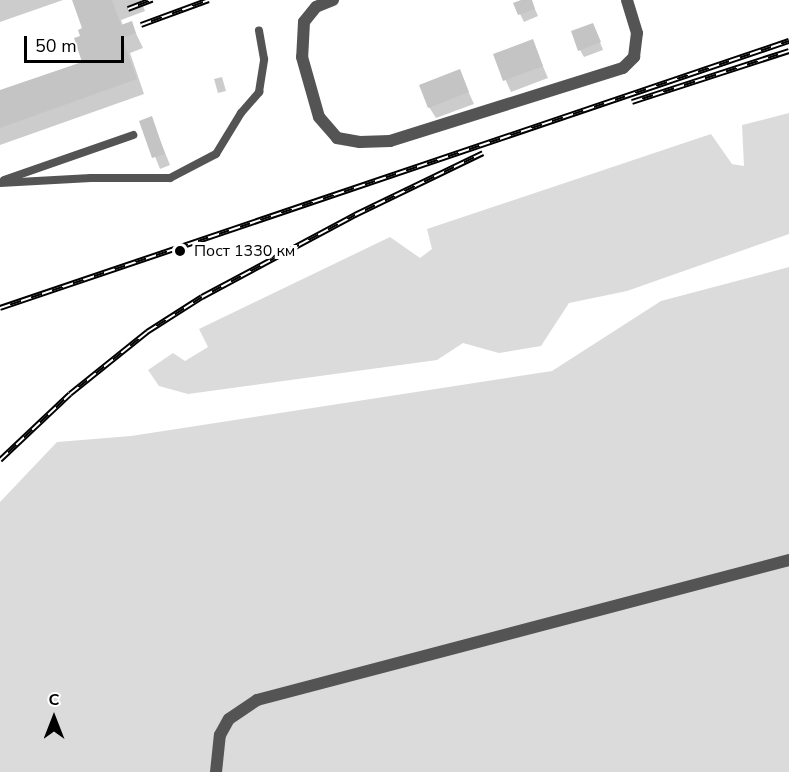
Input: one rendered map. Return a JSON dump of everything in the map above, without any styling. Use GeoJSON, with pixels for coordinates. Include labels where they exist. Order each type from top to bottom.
{"type":"FeatureCollection","features":[{"type":"Feature","properties":{"kind":"street"},"geometry":{"type":"LineString","coordinates":[[333,0],[316,7],[304,22],[302,57],[319,117],[337,138],[360,142],[390,141],[622,68],[634,57],[637,33],[627,0]]}},
{"type":"Feature","properties":{"kind":"street"},"geometry":{"type":"LineString","coordinates":[[216,772],[220,735],[229,719],[257,700],[789,560]]}},
{"type":"Feature","properties":{"kind":"lane"},"geometry":{"type":"LineString","coordinates":[[0,182],[91,178],[170,178],[216,154],[241,113],[259,92],[264,59],[259,30]]}},
{"type":"Feature","properties":{"kind":"lane"},"geometry":{"type":"LineString","coordinates":[[0,182],[133,135]]}},
{"type":"Feature","properties":{"kind":"shaded area"},"geometry":{"type":"Polygon","coordinates":[[[789,113],[789,234],[627,291],[569,303],[541,346],[499,353],[463,343],[437,360],[188,394],[159,386],[148,370],[173,353],[185,361],[208,347],[199,329],[390,237],[420,258],[432,249],[427,229],[711,134],[732,164],[744,166],[742,125],[789,113]]]}},
{"type":"Feature","properties":{"kind":"shaded area"},"geometry":{"type":"Polygon","coordinates":[[[789,267],[789,772],[0,772],[0,502],[57,442],[131,436],[552,371],[661,301],[789,267]]]}},
{"type":"Feature","properties":{"kind":"building"},"geometry":{"type":"Polygon","coordinates":[[[72,0],[112,0],[121,25],[132,21],[136,33],[122,38],[137,79],[0,128],[0,90],[82,62],[74,38],[80,36],[78,30],[82,28],[72,0]]]}},
{"type":"Feature","properties":{"kind":"building"},"geometry":{"type":"Polygon","coordinates":[[[532,0],[535,9],[518,15],[513,3],[532,0]]]}},
{"type":"Feature","properties":{"kind":"building"},"geometry":{"type":"Polygon","coordinates":[[[593,23],[601,42],[578,51],[571,31],[593,23]]]}},
{"type":"Feature","properties":{"kind":"building"},"geometry":{"type":"Polygon","coordinates":[[[533,39],[543,66],[503,81],[493,54],[533,39]]]}},
{"type":"Feature","properties":{"kind":"building"},"geometry":{"type":"Polygon","coordinates":[[[460,69],[469,92],[428,108],[419,85],[460,69]]]}},
{"type":"Feature","properties":{"kind":"building"},"geometry":{"type":"Polygon","coordinates":[[[152,116],[165,154],[152,158],[139,121],[152,116]]]}},
{"type":"Feature","properties":{"kind":"railway"},"geometry":{"type":"LineString","coordinates":[[128,9],[152,0]]}},
{"type":"Feature","properties":{"kind":"railway"},"geometry":{"type":"LineString","coordinates":[[141,25],[209,0]]}},
{"type":"Feature","properties":{"kind":"railway"},"geometry":{"type":"LineString","coordinates":[[0,308],[789,41]]}},
{"type":"Feature","properties":{"kind":"railway"},"geometry":{"type":"LineString","coordinates":[[632,102],[789,51]]}},
{"type":"Feature","properties":{"kind":"railway"},"geometry":{"type":"LineString","coordinates":[[0,460],[70,394],[147,332],[202,297],[355,215],[483,153]]}},
{"type":"Feature","properties":{"kind":"place","name":"Пост 1330 км"},"geometry":{"type":"Point","coordinates":[180,251]}}]}
